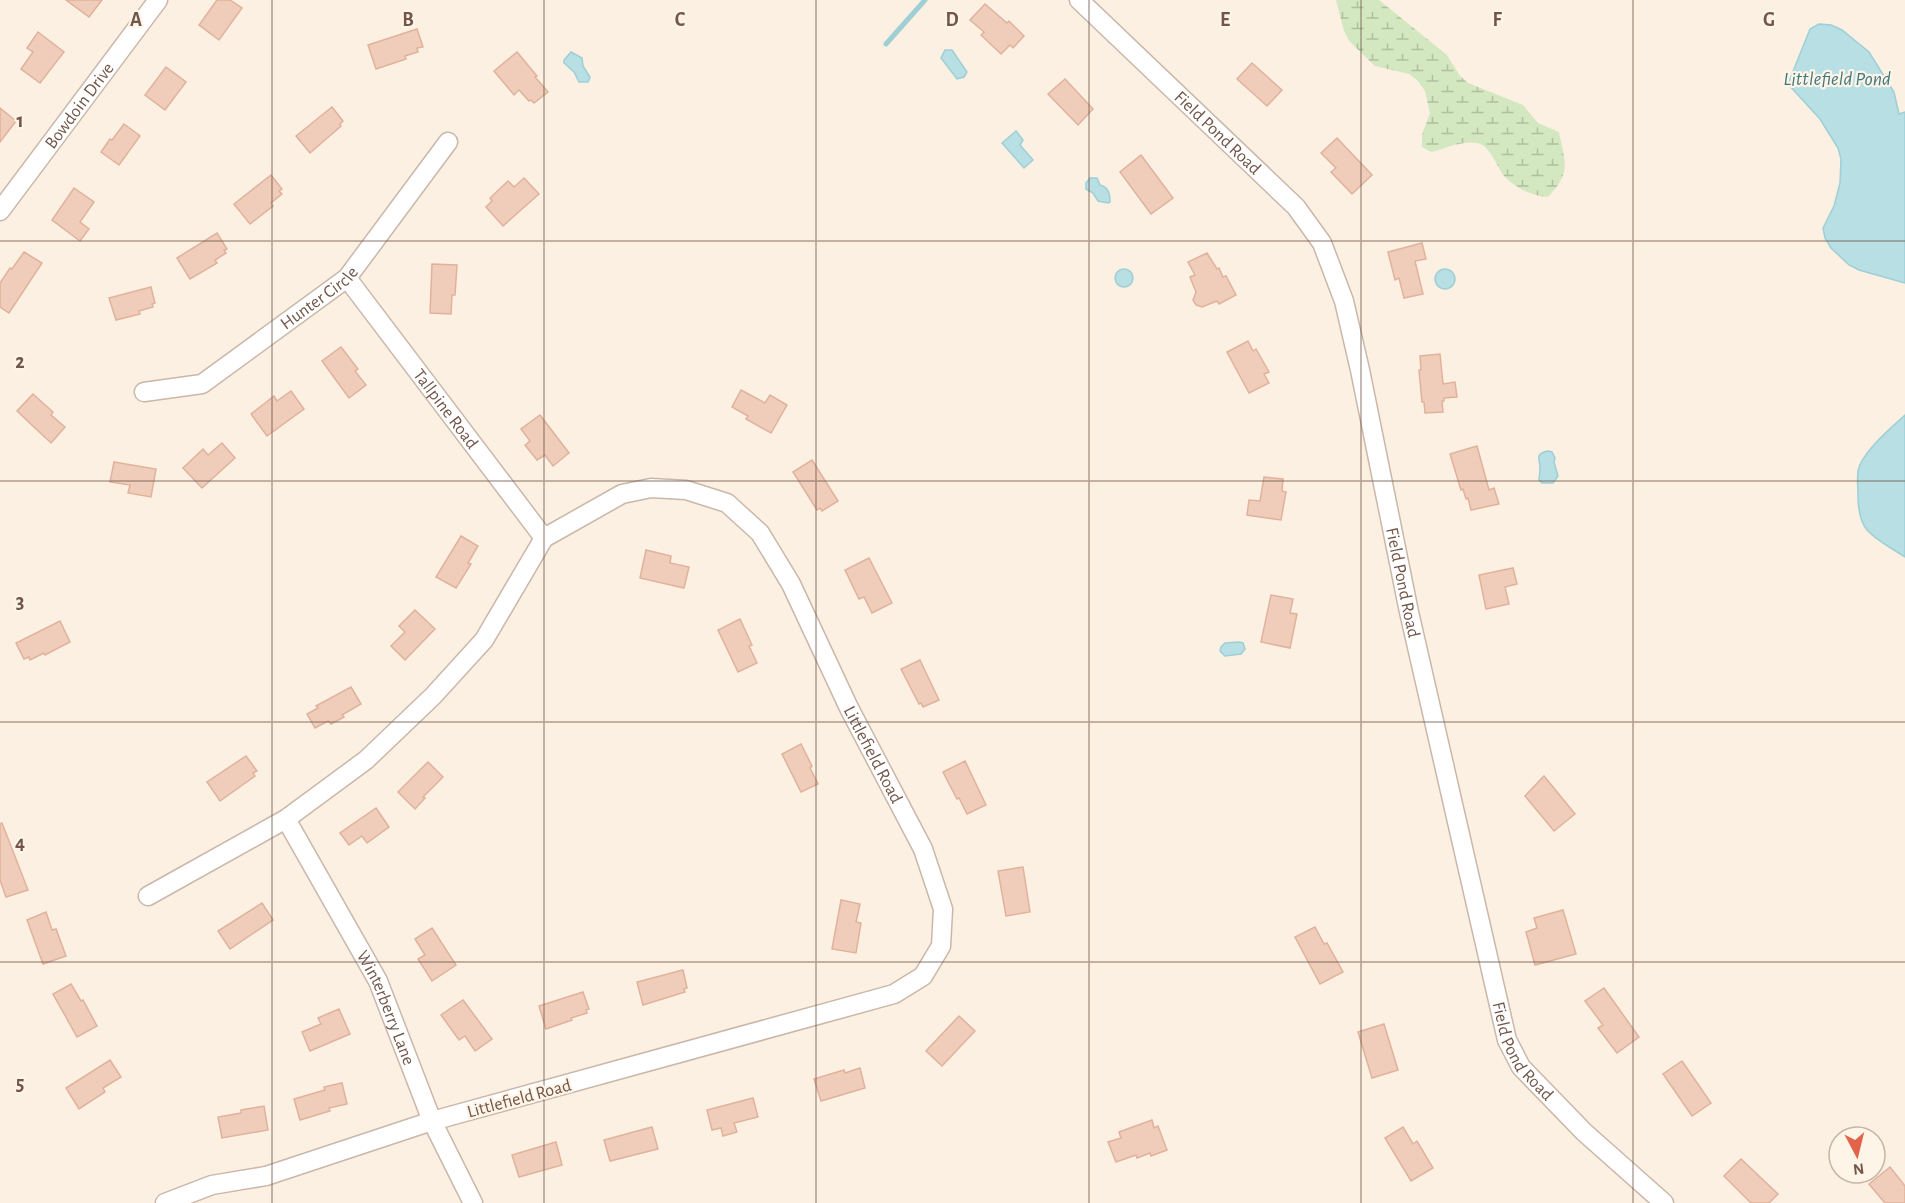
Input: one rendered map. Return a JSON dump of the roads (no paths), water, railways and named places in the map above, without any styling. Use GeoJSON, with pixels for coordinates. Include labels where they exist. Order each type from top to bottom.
{"type":"FeatureCollection","features":[{"type":"Feature","properties":{"kind":"street","name":"Bowdoin Drive"},"geometry":{"type":"LineString","coordinates":[[0,212],[158,0]]}},
{"type":"Feature","properties":{"kind":"street","name":"Field Pond Road"},"geometry":{"type":"LineString","coordinates":[[1078,0],[1296,207],[1322,243],[1344,301],[1409,612],[1507,1040],[1521,1066],[1584,1132],[1664,1203]]}},
{"type":"Feature","properties":{"kind":"street","name":"Hunter Circle"},"geometry":{"type":"LineString","coordinates":[[144,392],[201,384],[347,278],[448,142]]}},
{"type":"Feature","properties":{"kind":"street","name":"Tallpine Road"},"geometry":{"type":"LineString","coordinates":[[347,278],[544,538]]}},
{"type":"Feature","properties":{"kind":"street","name":"Littlefield Road"},"geometry":{"type":"LineString","coordinates":[[165,1203],[212,1185],[266,1176],[432,1121],[894,994],[923,976],[941,946],[943,909],[923,849],[849,708],[791,584],[760,533],[727,503],[686,490],[651,488],[622,494],[544,538]]}},
{"type":"Feature","properties":{"kind":"street"},"geometry":{"type":"LineString","coordinates":[[147,896],[286,819],[366,760],[433,696],[484,640],[544,538]]}},
{"type":"Feature","properties":{"kind":"street","name":"Winterberry Lane"},"geometry":{"type":"LineString","coordinates":[[286,819],[378,981],[432,1121],[473,1203]]}},
{"type":"Feature","properties":{"kind":"water","name":"Littlefield Pond"},"geometry":{"type":"Polygon","coordinates":[[[1819,24],[1831,25],[1842,30],[1869,52],[1894,92],[1899,114],[1905,112],[1905,283],[1849,265],[1831,248],[1825,238],[1823,228],[1834,206],[1840,183],[1841,159],[1838,148],[1820,119],[1788,84],[1810,29],[1819,24]]]}},
{"type":"Feature","properties":{"kind":"water"},"geometry":{"type":"Polygon","coordinates":[[[945,50],[952,50],[967,72],[964,77],[957,79],[941,58],[945,50]]]}},
{"type":"Feature","properties":{"kind":"water"},"geometry":{"type":"Polygon","coordinates":[[[571,52],[582,58],[583,66],[590,77],[588,82],[579,82],[574,72],[564,63],[571,52]]]}},
{"type":"Feature","properties":{"kind":"water"},"geometry":{"type":"Polygon","coordinates":[[[1016,131],[1023,140],[1020,145],[1033,160],[1024,168],[1002,143],[1016,131]]]}},
{"type":"Feature","properties":{"kind":"water"},"geometry":{"type":"Polygon","coordinates":[[[1090,178],[1097,178],[1100,185],[1107,189],[1110,202],[1098,201],[1093,193],[1086,189],[1086,183],[1090,178]]]}},
{"type":"Feature","properties":{"kind":"water"},"geometry":{"type":"Polygon","coordinates":[[[1120,269],[1128,269],[1133,274],[1131,285],[1120,287],[1115,282],[1115,274],[1120,269]]]}},
{"type":"Feature","properties":{"kind":"water"},"geometry":{"type":"Polygon","coordinates":[[[1445,269],[1452,272],[1455,279],[1452,286],[1445,289],[1438,286],[1435,279],[1438,272],[1445,269]]]}},
{"type":"Feature","properties":{"kind":"water"},"geometry":{"type":"Polygon","coordinates":[[[1905,415],[1905,557],[1875,538],[1864,526],[1859,509],[1858,471],[1865,456],[1877,441],[1905,415]]]}},
{"type":"Feature","properties":{"kind":"water"},"geometry":{"type":"Polygon","coordinates":[[[1548,451],[1552,452],[1555,458],[1558,476],[1553,483],[1542,483],[1539,480],[1539,456],[1548,451]]]}},
{"type":"Feature","properties":{"kind":"water"},"geometry":{"type":"Polygon","coordinates":[[[1225,643],[1243,643],[1245,649],[1241,654],[1225,656],[1220,651],[1225,643]]]}},
{"type":"Feature","properties":{"kind":"waterway"},"geometry":{"type":"LineString","coordinates":[[886,44],[925,0]]}}]}
